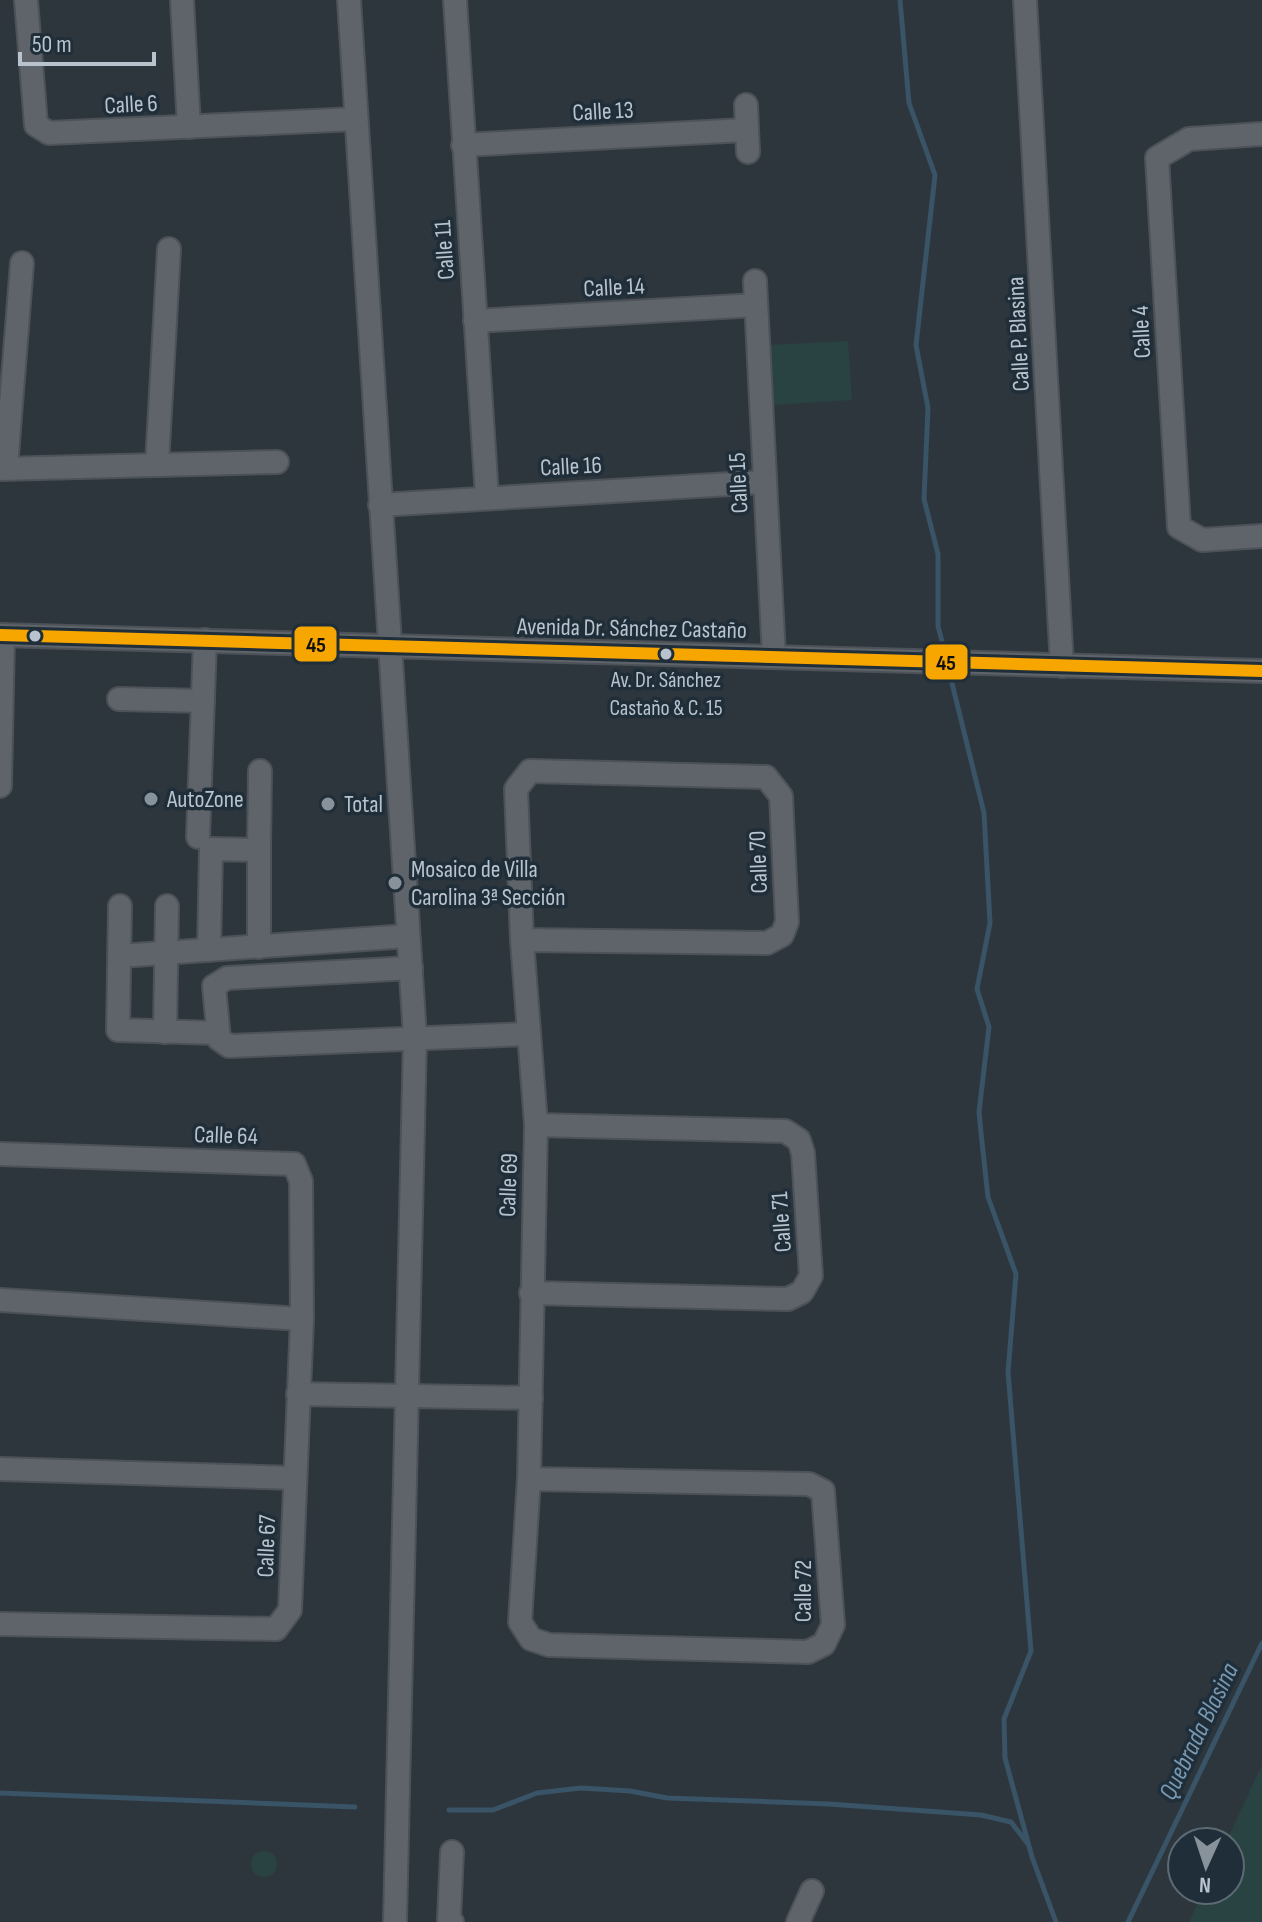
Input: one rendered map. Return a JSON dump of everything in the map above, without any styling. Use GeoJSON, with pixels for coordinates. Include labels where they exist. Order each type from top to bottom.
{"type":"FeatureCollection","features":[{"type":"Feature","properties":{"kind":"street","name":"Calle 6"},"geometry":{"type":"LineString","coordinates":[[26,0],[36,125],[49,133],[356,119]]}},
{"type":"Feature","properties":{"kind":"street"},"geometry":{"type":"LineString","coordinates":[[182,0],[189,127]]}},
{"type":"Feature","properties":{"kind":"street"},"geometry":{"type":"LineString","coordinates":[[349,0],[415,1037],[395,1922]]}},
{"type":"Feature","properties":{"kind":"street","name":"Calle 11"},"geometry":{"type":"LineString","coordinates":[[455,0],[487,497]]}},
{"type":"Feature","properties":{"kind":"street","name":"Calle P. Blasina"},"geometry":{"type":"LineString","coordinates":[[1025,0],[1062,666]]}},
{"type":"Feature","properties":{"kind":"street","name":"Calle 13"},"geometry":{"type":"LineString","coordinates":[[463,145],[746,141],[746,105]]}},
{"type":"Feature","properties":{"kind":"street","name":"Calle 4"},"geometry":{"type":"LineString","coordinates":[[1262,134],[1189,139],[1157,158],[1179,527],[1202,540],[1262,536]]}},
{"type":"Feature","properties":{"kind":"street"},"geometry":{"type":"LineString","coordinates":[[157,465],[169,249]]}},
{"type":"Feature","properties":{"kind":"street"},"geometry":{"type":"LineString","coordinates":[[22,263],[3,469],[277,462]]}},
{"type":"Feature","properties":{"kind":"street","name":"Calle 15"},"geometry":{"type":"LineString","coordinates":[[755,281],[774,657]]}},
{"type":"Feature","properties":{"kind":"street","name":"Calle 14"},"geometry":{"type":"LineString","coordinates":[[475,321],[756,305]]}},
{"type":"Feature","properties":{"kind":"street","name":"Calle 16"},"geometry":{"type":"LineString","coordinates":[[380,505],[764,482]]}},
{"type":"Feature","properties":{"kind":"street"},"geometry":{"type":"LineString","coordinates":[[0,786],[2,635]]}},
{"type":"Feature","properties":{"kind":"street","name":"Avenida Dr. Sánchez Castaño"},"geometry":{"type":"LineString","coordinates":[[2,635],[389,649],[1262,671]]}},
{"type":"Feature","properties":{"kind":"street"},"geometry":{"type":"LineString","coordinates":[[198,837],[205,640]]}},
{"type":"Feature","properties":{"kind":"street"},"geometry":{"type":"LineString","coordinates":[[119,699],[203,701]]}},
{"type":"Feature","properties":{"kind":"street"},"geometry":{"type":"LineString","coordinates":[[259,947],[260,771]]}},
{"type":"Feature","properties":{"kind":"street","name":"Calle 70"},"geometry":{"type":"LineString","coordinates":[[521,779],[530,771],[766,777],[781,796],[787,922],[782,935],[767,943],[522,940]]}},
{"type":"Feature","properties":{"kind":"street","name":"Calle 69"},"geometry":{"type":"LineString","coordinates":[[521,779],[516,789],[522,940],[536,1125],[529,1479],[521,1594]]}},
{"type":"Feature","properties":{"kind":"street"},"geometry":{"type":"LineString","coordinates":[[209,950],[211,849],[259,850]]}},
{"type":"Feature","properties":{"kind":"street"},"geometry":{"type":"LineString","coordinates":[[120,906],[118,1030],[218,1036],[229,1046],[528,1034]]}},
{"type":"Feature","properties":{"kind":"street"},"geometry":{"type":"LineString","coordinates":[[165,1032],[167,906]]}},
{"type":"Feature","properties":{"kind":"street"},"geometry":{"type":"LineString","coordinates":[[120,956],[408,936]]}},
{"type":"Feature","properties":{"kind":"street"},"geometry":{"type":"LineString","coordinates":[[218,1036],[214,986],[227,978],[411,968]]}},
{"type":"Feature","properties":{"kind":"street","name":"Calle 71"},"geometry":{"type":"LineString","coordinates":[[531,1293],[788,1299],[802,1292],[811,1276],[803,1153],[799,1140],[785,1131],[536,1125]]}},
{"type":"Feature","properties":{"kind":"street","name":"Calle 64"},"geometry":{"type":"LineString","coordinates":[[0,1154],[294,1164],[301,1181],[302,1319],[294,1478]]}},
{"type":"Feature","properties":{"kind":"street"},"geometry":{"type":"LineString","coordinates":[[0,1300],[302,1319]]}},
{"type":"Feature","properties":{"kind":"street"},"geometry":{"type":"LineString","coordinates":[[298,1394],[531,1398]]}},
{"type":"Feature","properties":{"kind":"street"},"geometry":{"type":"LineString","coordinates":[[0,1469],[294,1478]]}},
{"type":"Feature","properties":{"kind":"street","name":"Calle 67"},"geometry":{"type":"LineString","coordinates":[[0,1624],[276,1629],[290,1610],[294,1478]]}},
{"type":"Feature","properties":{"kind":"street","name":"Calle 72"},"geometry":{"type":"LineString","coordinates":[[521,1594],[520,1622],[531,1639],[549,1645],[808,1652],[824,1644],[833,1625],[826,1503],[823,1491],[809,1484],[529,1479]]}},
{"type":"Feature","properties":{"kind":"street"},"geometry":{"type":"LineString","coordinates":[[452,1852],[449,1919],[452,1922]]}},
{"type":"Feature","properties":{"kind":"street"},"geometry":{"type":"LineString","coordinates":[[798,1922],[812,1891]]}},
{"type":"Feature","properties":{"kind":"green space"},"geometry":{"type":"Polygon","coordinates":[[[848,341],[852,400],[773,405],[769,345],[848,341]]]}},
{"type":"Feature","properties":{"kind":"green space"},"geometry":{"type":"Polygon","coordinates":[[[1262,1765],[1262,1922],[1189,1922],[1196,1906],[1246,1906],[1246,1826],[1233,1826],[1262,1765]]]}},
{"type":"Feature","properties":{"kind":"green space"},"geometry":{"type":"Polygon","coordinates":[[[264,1851],[273,1855],[277,1864],[273,1873],[264,1877],[255,1873],[251,1864],[255,1855],[264,1851]]]}},
{"type":"Feature","properties":{"kind":"waterway"},"geometry":{"type":"LineString","coordinates":[[900,0],[909,103],[935,175],[916,345],[928,408],[924,499],[938,554],[938,626],[946,657]]}},
{"type":"Feature","properties":{"kind":"waterway"},"geometry":{"type":"LineString","coordinates":[[948,667],[984,813],[990,923],[977,989],[989,1027],[979,1112],[988,1197],[1016,1274],[1008,1372],[1031,1651],[1004,1719],[1005,1758],[1032,1857],[1056,1922]]}},
{"type":"Feature","properties":{"kind":"waterway","name":"Quebrada Blasina"},"geometry":{"type":"LineString","coordinates":[[1128,1922],[1262,1643]]}},
{"type":"Feature","properties":{"kind":"waterway"},"geometry":{"type":"LineString","coordinates":[[449,1810],[493,1810],[537,1793],[581,1788],[630,1791],[667,1798],[829,1804],[981,1815],[1011,1822],[1028,1844]]}},
{"type":"Feature","properties":{"kind":"waterway"},"geometry":{"type":"LineString","coordinates":[[0,1793],[355,1807]]}},
{"type":"Feature","properties":{"kind":"transit line","name":"45"},"geometry":{"type":"LineString","coordinates":[[0,635],[1262,671]]}},
{"type":"Feature","properties":{"kind":"place","name":"Av. Dr. Sánchez Castaño & C. 15"},"geometry":{"type":"Point","coordinates":[666,654]}},
{"type":"Feature","properties":{"kind":"place","name":"AutoZone"},"geometry":{"type":"Point","coordinates":[151,799]}},
{"type":"Feature","properties":{"kind":"place","name":"Total"},"geometry":{"type":"Point","coordinates":[328,804]}},
{"type":"Feature","properties":{"kind":"place","name":"Mosaico de Villa Carolina 3ª Sección"},"geometry":{"type":"Point","coordinates":[395,883]}}]}
